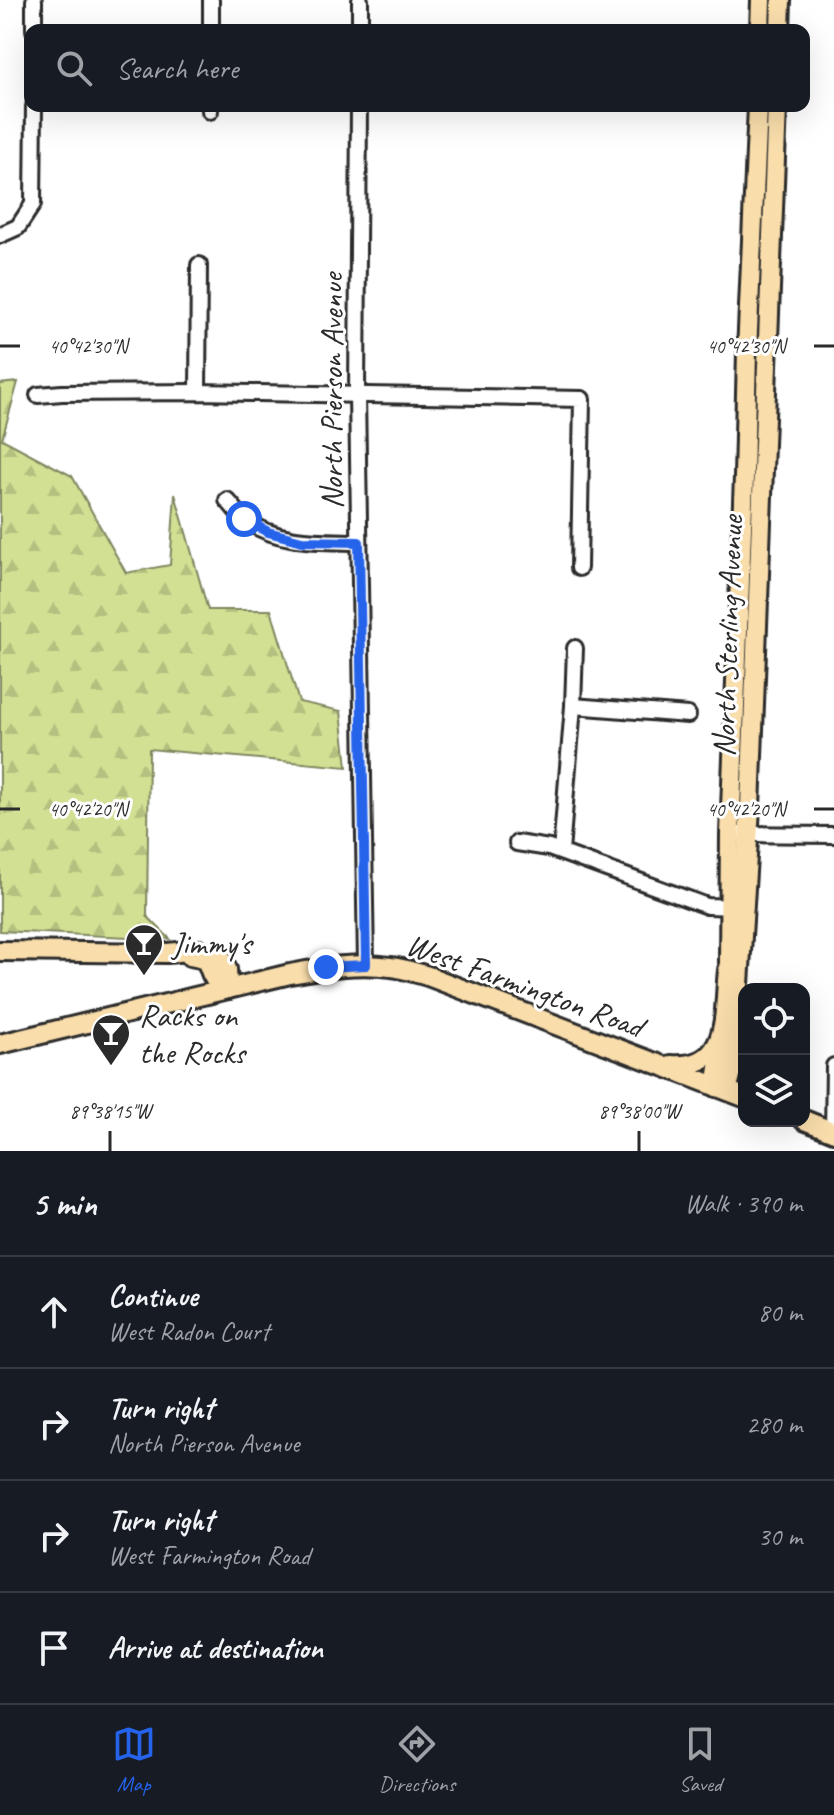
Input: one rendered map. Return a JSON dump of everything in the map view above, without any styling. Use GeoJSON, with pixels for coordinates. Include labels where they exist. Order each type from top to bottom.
{"type":"FeatureCollection","features":[{"type":"Feature","properties":{"kind":"main road"},"geometry":{"type":"LineString","coordinates":[[760,24],[761,0]]}},
{"type":"Feature","properties":{"kind":"main road"},"geometry":{"type":"LineString","coordinates":[[780,24],[781,0]]}},
{"type":"Feature","properties":{"kind":"main road","name":"North Sterling Avenue"},"geometry":{"type":"LineString","coordinates":[[758,112],[730,834],[736,906],[734,1064],[729,1083],[717,1087],[717,1069],[726,1031],[736,906],[749,834],[777,112]]}},
{"type":"Feature","properties":{"kind":"main road"},"geometry":{"type":"LineString","coordinates":[[0,951],[167,953],[204,959],[211,967],[214,979],[228,989]]}},
{"type":"Feature","properties":{"kind":"main road","name":"West Farmington Road"},"geometry":{"type":"LineString","coordinates":[[0,1044],[326,967],[366,965],[394,967],[428,976],[738,1095]]}},
{"type":"Feature","properties":{"kind":"main road"},"geometry":{"type":"LineString","coordinates":[[638,1058],[686,1065],[708,1058],[720,1037],[729,968]]}},
{"type":"Feature","properties":{"kind":"main road"},"geometry":{"type":"LineString","coordinates":[[810,1122],[834,1132]]}},
{"type":"Feature","properties":{"kind":"street"},"geometry":{"type":"LineString","coordinates":[[34,0],[34,24]]}},
{"type":"Feature","properties":{"kind":"street"},"geometry":{"type":"LineString","coordinates":[[211,0],[211,24]]}},
{"type":"Feature","properties":{"kind":"street"},"geometry":{"type":"LineString","coordinates":[[360,0],[360,24]]}},
{"type":"Feature","properties":{"kind":"street"},"geometry":{"type":"LineString","coordinates":[[0,235],[18,227],[33,204],[34,112]]}},
{"type":"Feature","properties":{"kind":"street","name":"North Pierson Avenue"},"geometry":{"type":"LineString","coordinates":[[359,112],[357,394],[366,965]]}},
{"type":"Feature","properties":{"kind":"street"},"geometry":{"type":"LineString","coordinates":[[198,392],[199,265]]}},
{"type":"Feature","properties":{"kind":"street"},"geometry":{"type":"LineString","coordinates":[[38,395],[198,392],[582,399],[579,568]]}},
{"type":"Feature","properties":{"kind":"street"},"geometry":{"type":"LineString","coordinates":[[227,500],[244,519],[268,532],[302,541],[359,542]]}},
{"type":"Feature","properties":{"kind":"street"},"geometry":{"type":"LineString","coordinates":[[561,852],[575,648]]}},
{"type":"Feature","properties":{"kind":"street"},"geometry":{"type":"LineString","coordinates":[[573,706],[688,715]]}},
{"type":"Feature","properties":{"kind":"street"},"geometry":{"type":"LineString","coordinates":[[730,834],[834,835]]}},
{"type":"Feature","properties":{"kind":"street"},"geometry":{"type":"LineString","coordinates":[[517,843],[561,852],[707,906],[736,906]]}},
{"type":"Feature","properties":{"kind":"street"},"geometry":{"type":"LineString","coordinates":[[834,1066],[834,1132]]}},
{"type":"Feature","properties":{"kind":"green space"},"geometry":{"type":"Polygon","coordinates":[[[18,382],[2,439],[72,476],[126,573],[170,565],[175,494],[208,610],[271,610],[299,702],[341,711],[347,767],[149,749],[147,916],[170,939],[0,931],[0,384],[18,382]]]}},
{"type":"Feature","properties":{"kind":"place","name":"Jimmy's"},"geometry":{"type":"Point","coordinates":[144,977]}},
{"type":"Feature","properties":{"kind":"place","name":"Racks on the Rocks"},"geometry":{"type":"Point","coordinates":[111,1067]}},
{"type":"Feature","properties":{"kind":"route"},"geometry":{"type":"LineString","coordinates":[[244,519],[268,532],[302,541],[359,542],[366,965],[326,967]]}}]}
